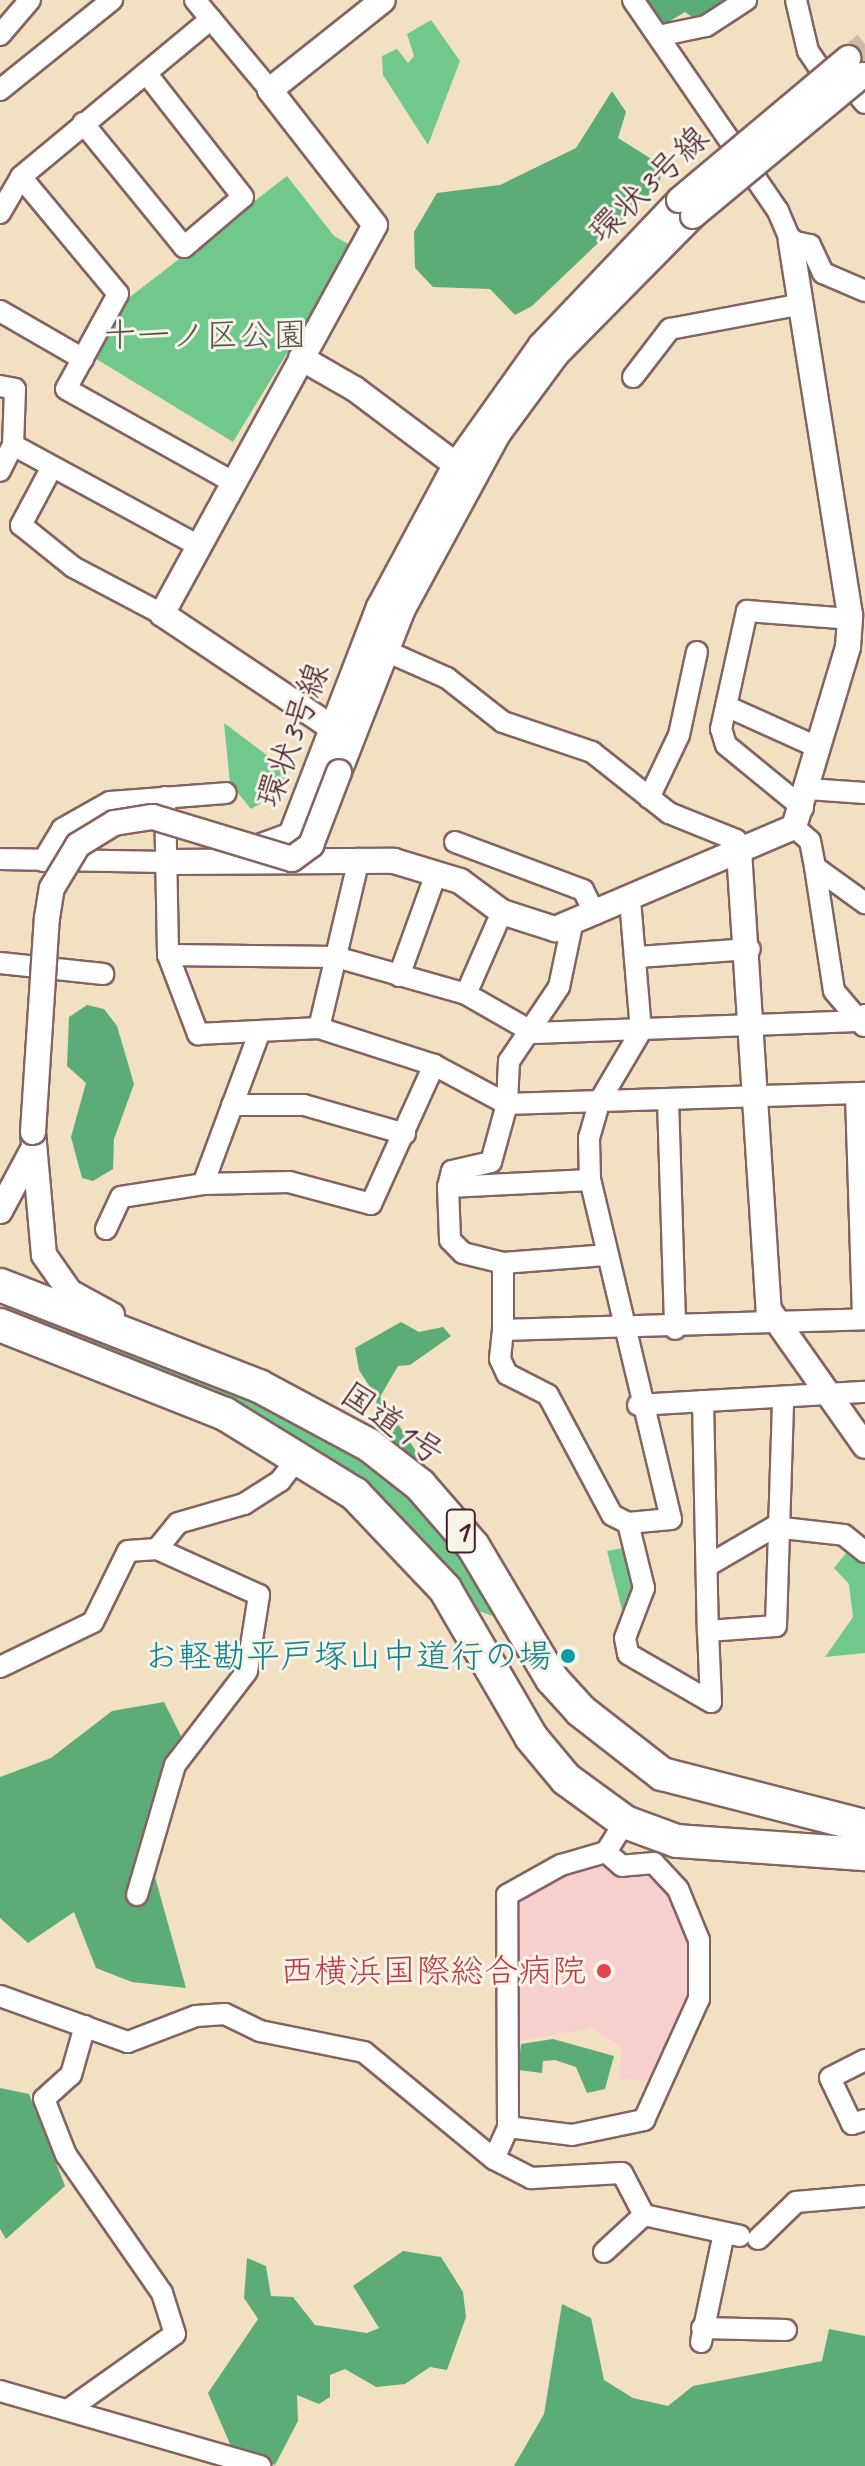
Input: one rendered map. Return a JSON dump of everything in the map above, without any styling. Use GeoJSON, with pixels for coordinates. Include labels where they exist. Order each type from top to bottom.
{"type":"FeatureCollection","features":[{"type":"Feature","properties":{"kind":"highway","name":"国道1号"},"geometry":{"type":"LineString","coordinates":[[0,1285],[259,1386],[369,1445],[440,1504],[515,1621],[581,1711],[662,1774],[865,1826]]}},
{"type":"Feature","properties":{"kind":"highway","name":"1"},"geometry":{"type":"LineString","coordinates":[[0,1325],[167,1390],[301,1454],[398,1535],[480,1642],[531,1737],[566,1779],[625,1822],[677,1841],[865,1854]]}},
{"type":"Feature","properties":{"kind":"highway","name":"1"},"geometry":{"type":"LineString","coordinates":[[0,1346],[167,1390]]}},
{"type":"Feature","properties":{"kind":"highway"},"geometry":{"type":"LineString","coordinates":[[480,1642],[515,1621]]}},
{"type":"Feature","properties":{"kind":"street"},"geometry":{"type":"LineString","coordinates":[[0,35],[30,0]]}},
{"type":"Feature","properties":{"kind":"street"},"geometry":{"type":"LineString","coordinates":[[0,90],[112,0]]}},
{"type":"Feature","properties":{"kind":"street"},"geometry":{"type":"LineString","coordinates":[[162,614],[197,545],[375,225],[195,0]]}},
{"type":"Feature","properties":{"kind":"street"},"geometry":{"type":"LineString","coordinates":[[270,90],[383,0]]}},
{"type":"Feature","properties":{"kind":"street"},"geometry":{"type":"LineString","coordinates":[[633,0],[778,211],[791,241],[855,614],[802,808],[815,867],[834,991],[863,1021]]}},
{"type":"Feature","properties":{"kind":"street"},"geometry":{"type":"LineString","coordinates":[[658,36],[706,26],[746,0]]}},
{"type":"Feature","properties":{"kind":"street"},"geometry":{"type":"LineString","coordinates":[[796,0],[808,51],[823,73],[847,81],[865,103]]}},
{"type":"Feature","properties":{"kind":"street"},"geometry":{"type":"LineString","coordinates":[[0,213],[21,177],[211,19]]}},
{"type":"Feature","properties":{"kind":"street","name":"環状3号線"},"geometry":{"type":"LineString","coordinates":[[329,765],[331,727],[379,607],[541,345],[686,208],[855,66]]}},
{"type":"Feature","properties":{"kind":"street"},"geometry":{"type":"LineString","coordinates":[[83,123],[184,247],[243,197],[147,74]]}},
{"type":"Feature","properties":{"kind":"street"},"geometry":{"type":"LineString","coordinates":[[21,177],[118,294],[66,389],[233,482]]}},
{"type":"Feature","properties":{"kind":"street"},"geometry":{"type":"LineString","coordinates":[[791,241],[810,245],[823,273],[865,291]]}},
{"type":"Feature","properties":{"kind":"street"},"geometry":{"type":"LineString","coordinates":[[633,377],[670,329],[802,304]]}},
{"type":"Feature","properties":{"kind":"street"},"geometry":{"type":"LineString","coordinates":[[0,311],[83,359]]}},
{"type":"Feature","properties":{"kind":"street"},"geometry":{"type":"LineString","coordinates":[[301,358],[355,389],[464,471]]}},
{"type":"Feature","properties":{"kind":"street"},"geometry":{"type":"LineString","coordinates":[[0,386],[15,389],[13,445],[0,471]]}},
{"type":"Feature","properties":{"kind":"street"},"geometry":{"type":"LineString","coordinates":[[13,445],[197,545]]}},
{"type":"Feature","properties":{"kind":"street"},"geometry":{"type":"LineString","coordinates":[[52,467],[21,525],[73,567],[162,614],[331,727]]}},
{"type":"Feature","properties":{"kind":"street","name":"環状3号線"},"geometry":{"type":"LineString","coordinates":[[33,1140],[47,918],[52,888],[78,845],[114,823],[153,817],[280,858],[303,854],[329,765],[386,651],[464,471]]}},
{"type":"Feature","properties":{"kind":"street"},"geometry":{"type":"LineString","coordinates":[[802,808],[726,745],[726,706],[747,611],[855,614]]}},
{"type":"Feature","properties":{"kind":"street"},"geometry":{"type":"LineString","coordinates":[[386,651],[447,678],[503,722],[541,740],[583,746],[649,798],[736,840],[750,949],[775,1324],[865,1446]]}},
{"type":"Feature","properties":{"kind":"street"},"geometry":{"type":"LineString","coordinates":[[649,798],[679,735],[697,652]]}},
{"type":"Feature","properties":{"kind":"street"},"geometry":{"type":"LineString","coordinates":[[726,706],[819,748]]}},
{"type":"Feature","properties":{"kind":"street"},"geometry":{"type":"LineString","coordinates":[[43,861],[62,829],[110,802],[226,793]]}},
{"type":"Feature","properties":{"kind":"street"},"geometry":{"type":"LineString","coordinates":[[0,859],[166,862],[359,859],[460,881],[502,912],[555,929],[572,925],[739,851],[802,808],[865,793]]}},
{"type":"Feature","properties":{"kind":"street"},"geometry":{"type":"LineString","coordinates":[[165,797],[168,955],[198,1034],[319,1028],[434,1065],[507,1104],[861,1093],[864,1319],[623,1331],[503,1330]]}},
{"type":"Feature","properties":{"kind":"street"},"geometry":{"type":"LineString","coordinates":[[455,842],[583,890],[595,914]]}},
{"type":"Feature","properties":{"kind":"street"},"geometry":{"type":"LineString","coordinates":[[319,1028],[359,859]]}},
{"type":"Feature","properties":{"kind":"street"},"geometry":{"type":"LineString","coordinates":[[815,867],[865,903]]}},
{"type":"Feature","properties":{"kind":"street"},"geometry":{"type":"LineString","coordinates":[[399,976],[436,874]]}},
{"type":"Feature","properties":{"kind":"street"},"geometry":{"type":"LineString","coordinates":[[630,900],[638,957],[641,1031],[599,1102],[589,1138],[590,1180],[638,1405],[671,1519]]}},
{"type":"Feature","properties":{"kind":"street"},"geometry":{"type":"LineString","coordinates":[[466,994],[502,912]]}},
{"type":"Feature","properties":{"kind":"street"},"geometry":{"type":"LineString","coordinates":[[572,925],[559,987],[534,1033],[509,1061],[507,1104],[491,1162],[452,1171],[448,1187],[450,1240],[463,1253],[503,1263],[606,1255]]}},
{"type":"Feature","properties":{"kind":"street"},"geometry":{"type":"LineString","coordinates":[[638,957],[750,949]]}},
{"type":"Feature","properties":{"kind":"street"},"geometry":{"type":"LineString","coordinates":[[168,955],[336,957],[466,994],[534,1033],[863,1021]]}},
{"type":"Feature","properties":{"kind":"street"},"geometry":{"type":"LineString","coordinates":[[0,963],[103,974]]}},
{"type":"Feature","properties":{"kind":"street"},"geometry":{"type":"LineString","coordinates":[[203,1184],[260,1031]]}},
{"type":"Feature","properties":{"kind":"street"},"geometry":{"type":"LineString","coordinates":[[106,1229],[121,1197],[203,1184],[289,1182],[371,1204],[434,1065]]}},
{"type":"Feature","properties":{"kind":"street"},"geometry":{"type":"LineString","coordinates":[[668,1100],[675,1329]]}},
{"type":"Feature","properties":{"kind":"street"},"geometry":{"type":"LineString","coordinates":[[232,1105],[304,1105],[405,1134]]}},
{"type":"Feature","properties":{"kind":"street"},"geometry":{"type":"LineString","coordinates":[[0,1211],[33,1140]]}},
{"type":"Feature","properties":{"kind":"street"},"geometry":{"type":"LineString","coordinates":[[33,1140],[38,1240],[53,1272],[70,1292],[161,1349]]}},
{"type":"Feature","properties":{"kind":"street"},"geometry":{"type":"LineString","coordinates":[[448,1187],[590,1180]]}},
{"type":"Feature","properties":{"kind":"street"},"geometry":{"type":"LineString","coordinates":[[503,1263],[500,1359],[507,1374],[548,1395],[612,1515],[628,1523],[705,1515]]}},
{"type":"Feature","properties":{"kind":"street"},"geometry":{"type":"LineString","coordinates":[[638,1405],[865,1392]]}},
{"type":"Feature","properties":{"kind":"street"},"geometry":{"type":"LineString","coordinates":[[708,1631],[776,1626],[774,1527],[783,1397]]}},
{"type":"Feature","properties":{"kind":"street"},"geometry":{"type":"LineString","coordinates":[[628,1523],[644,1588],[625,1638],[628,1654],[711,1702],[703,1401]]}},
{"type":"Feature","properties":{"kind":"street"},"geometry":{"type":"LineString","coordinates":[[157,1549],[178,1523],[244,1504],[280,1481],[301,1454]]}},
{"type":"Feature","properties":{"kind":"street"},"geometry":{"type":"LineString","coordinates":[[707,1566],[774,1527],[844,1535],[865,1552]]}},
{"type":"Feature","properties":{"kind":"street"},"geometry":{"type":"LineString","coordinates":[[0,1667],[93,1622],[128,1551],[157,1549],[259,1595],[247,1671],[175,1765],[137,1895]]}},
{"type":"Feature","properties":{"kind":"street"},"geometry":{"type":"LineString","coordinates":[[494,2159],[508,2127],[507,1895],[561,1865],[606,1852],[625,1822]]}},
{"type":"Feature","properties":{"kind":"street"},"geometry":{"type":"LineString","coordinates":[[508,2127],[572,2135],[644,2120],[699,1999],[699,1940],[678,1889],[654,1863],[622,1866],[606,1852]]}},
{"type":"Feature","properties":{"kind":"street"},"geometry":{"type":"LineString","coordinates":[[0,1996],[128,2042],[196,2016],[225,2014],[260,2031],[364,2052],[494,2159],[531,2178],[622,2173],[644,2215]]}},
{"type":"Feature","properties":{"kind":"street"},"geometry":{"type":"LineString","coordinates":[[68,2410],[175,2334],[162,2293],[66,2155],[44,2099],[71,2075],[85,2026]]}},
{"type":"Feature","properties":{"kind":"street"},"geometry":{"type":"LineString","coordinates":[[865,2060],[830,2078],[852,2124],[865,2120]]}},
{"type":"Feature","properties":{"kind":"street"},"geometry":{"type":"LineString","coordinates":[[786,2330],[702,2335],[741,2236],[796,2202],[865,2196]]}},
{"type":"Feature","properties":{"kind":"street"},"geometry":{"type":"LineString","coordinates":[[644,2215],[741,2236]]}},
{"type":"Feature","properties":{"kind":"street"},"geometry":{"type":"LineString","coordinates":[[604,2252],[644,2215]]}},
{"type":"Feature","properties":{"kind":"street"},"geometry":{"type":"LineString","coordinates":[[0,2391],[260,2466]]}},
{"type":"Feature","properties":{"kind":"shaded area","name":"西横浜国際総合病院"},"geometry":{"type":"Polygon","coordinates":[[[604,1861],[645,1869],[674,1894],[691,1947],[692,1995],[656,2081],[619,2079],[622,2048],[593,2028],[518,2041],[516,1902],[568,1869],[604,1861]]]}},
{"type":"Feature","properties":{"kind":"green space"},"geometry":{"type":"Polygon","coordinates":[[[647,0],[732,0],[699,22],[685,12],[665,24],[647,0]]]}},
{"type":"Feature","properties":{"kind":"green space"},"geometry":{"type":"Polygon","coordinates":[[[431,20],[460,61],[428,145],[383,75],[382,56],[397,49],[408,63],[414,56],[407,34],[431,20]]]}},
{"type":"Feature","properties":{"kind":"green space"},"geometry":{"type":"Polygon","coordinates":[[[612,91],[626,112],[618,138],[661,165],[660,184],[532,306],[515,315],[490,289],[433,287],[415,268],[414,232],[437,193],[500,185],[576,148],[612,91]]]}},
{"type":"Feature","properties":{"kind":"green space","name":"十一ノ区公園"},"geometry":{"type":"Polygon","coordinates":[[[287,176],[334,236],[352,246],[233,442],[93,357],[126,300],[287,176]]]}},
{"type":"Feature","properties":{"kind":"green space"},"geometry":{"type":"Polygon","coordinates":[[[224,723],[289,772],[284,790],[251,809],[230,783],[224,723]]]}},
{"type":"Feature","properties":{"kind":"green space"},"geometry":{"type":"Polygon","coordinates":[[[87,1005],[104,1009],[117,1026],[134,1084],[114,1139],[113,1169],[93,1181],[82,1178],[71,1137],[86,1083],[67,1066],[69,1017],[87,1005]]]}},
{"type":"Feature","properties":{"kind":"green space"},"geometry":{"type":"Polygon","coordinates":[[[38,1313],[187,1366],[333,1435],[445,1520],[496,1617],[476,1610],[381,1501],[31,1325],[38,1313]]]}},
{"type":"Feature","properties":{"kind":"green space"},"geometry":{"type":"Polygon","coordinates":[[[401,1322],[419,1332],[443,1327],[451,1336],[410,1365],[398,1366],[380,1397],[431,1474],[372,1429],[377,1398],[359,1370],[355,1348],[401,1322]]]}},
{"type":"Feature","properties":{"kind":"green space"},"geometry":{"type":"Polygon","coordinates":[[[628,1547],[637,1588],[622,1610],[607,1551],[628,1547]]]}},
{"type":"Feature","properties":{"kind":"green space"},"geometry":{"type":"Polygon","coordinates":[[[851,1547],[865,1559],[865,1653],[825,1657],[853,1617],[849,1584],[834,1568],[851,1547]]]}},
{"type":"Feature","properties":{"kind":"green space"},"geometry":{"type":"Polygon","coordinates":[[[164,1702],[184,1742],[148,1852],[186,1988],[132,1982],[96,1968],[74,1912],[28,1943],[0,1918],[0,1777],[51,1758],[112,1711],[164,1702]]]}},
{"type":"Feature","properties":{"kind":"green space"},"geometry":{"type":"Polygon","coordinates":[[[553,2039],[614,2056],[605,2089],[587,2093],[576,2067],[555,2060],[543,2061],[542,2073],[518,2070],[521,2044],[553,2039]]]}},
{"type":"Feature","properties":{"kind":"green space"},"geometry":{"type":"Polygon","coordinates":[[[0,2088],[29,2094],[65,2186],[6,2239],[0,2229],[0,2088]]]}},
{"type":"Feature","properties":{"kind":"green space"},"geometry":{"type":"Polygon","coordinates":[[[403,2251],[441,2257],[463,2292],[466,2317],[447,2370],[430,2367],[405,2384],[376,2387],[345,2369],[330,2375],[330,2397],[319,2404],[297,2395],[298,2421],[275,2465],[233,2451],[208,2393],[258,2319],[244,2298],[247,2258],[266,2266],[271,2296],[293,2297],[315,2325],[367,2333],[379,2328],[353,2286],[403,2251]]]}},
{"type":"Feature","properties":{"kind":"green space"},"geometry":{"type":"Polygon","coordinates":[[[562,2304],[591,2318],[604,2380],[633,2398],[668,2406],[693,2386],[822,2361],[829,2329],[865,2336],[865,2466],[514,2466],[544,2414],[562,2304]]]}},
{"type":"Feature","properties":{"kind":"tunnel"},"geometry":{"type":"LineString","coordinates":[[848,58],[865,44]]}},
{"type":"Feature","properties":{"kind":"place","name":"お軽勘平戸塚山中道行の場"},"geometry":{"type":"Point","coordinates":[568,1656]}},
{"type":"Feature","properties":{"kind":"place","name":"西横浜国際総合病院"},"geometry":{"type":"Point","coordinates":[604,1971]}}]}
